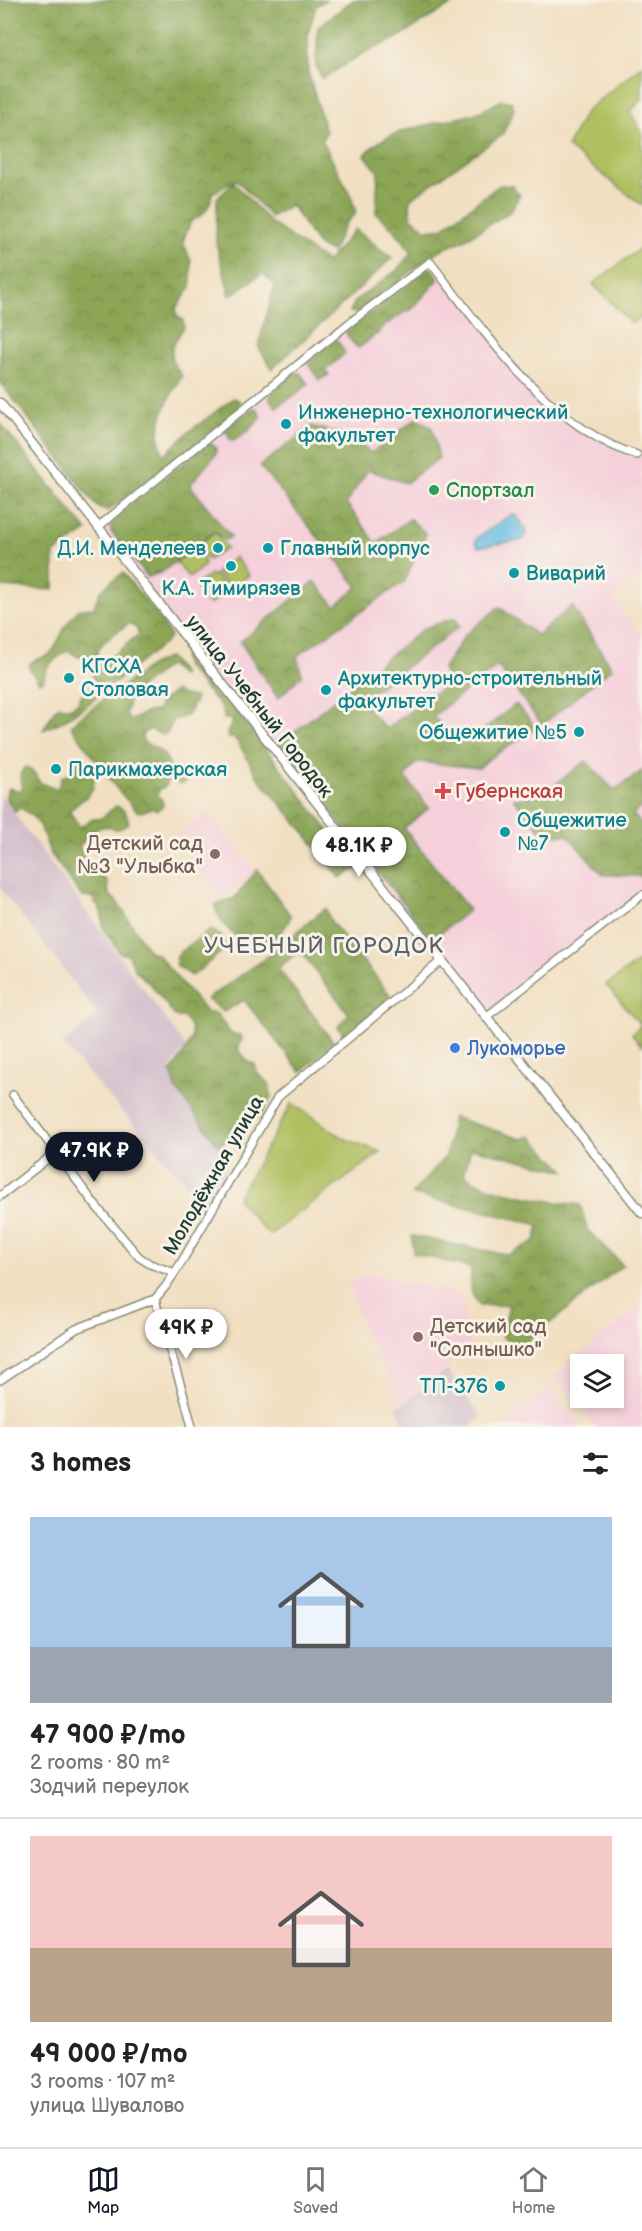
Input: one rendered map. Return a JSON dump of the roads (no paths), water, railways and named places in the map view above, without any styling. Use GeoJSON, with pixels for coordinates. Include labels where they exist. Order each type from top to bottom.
{"type":"FeatureCollection","features":[{"type":"Feature","properties":{"kind":"street"},"geometry":{"type":"LineString","coordinates":[[98,527],[340,331],[430,262],[497,346],[545,398],[582,428],[620,450],[637,454]]}},
{"type":"Feature","properties":{"kind":"street","name":"улица Учебный Городок"},"geometry":{"type":"LineString","coordinates":[[0,403],[642,1213]]}},
{"type":"Feature","properties":{"kind":"street"},"geometry":{"type":"LineString","coordinates":[[486,1017],[642,895]]}},
{"type":"Feature","properties":{"kind":"street","name":"Молодёжная улица"},"geometry":{"type":"LineString","coordinates":[[155,1299],[175,1273],[278,1097],[441,961]]}},
{"type":"Feature","properties":{"kind":"street"},"geometry":{"type":"LineString","coordinates":[[13,1095],[96,1206],[139,1257],[150,1264],[175,1273]]}},
{"type":"Feature","properties":{"kind":"street"},"geometry":{"type":"LineString","coordinates":[[0,1196],[55,1153]]}},
{"type":"Feature","properties":{"kind":"street"},"geometry":{"type":"LineString","coordinates":[[0,1380],[76,1329],[155,1299],[163,1332],[180,1378],[192,1427]]}},
{"type":"Feature","properties":{"kind":"water"},"geometry":{"type":"Polygon","coordinates":[[[512,514],[519,519],[524,528],[526,534],[522,540],[478,547],[475,542],[478,537],[512,514]]]}},
{"type":"Feature","properties":{"kind":"place","name":"Инженерно-технологический факультет"},"geometry":{"type":"Point","coordinates":[286,424]}},
{"type":"Feature","properties":{"kind":"place","name":"Спортзал"},"geometry":{"type":"Point","coordinates":[434,490]}},
{"type":"Feature","properties":{"kind":"place","name":"Д.И. Менделеев"},"geometry":{"type":"Point","coordinates":[218,548]}},
{"type":"Feature","properties":{"kind":"place","name":"Главный корпус"},"geometry":{"type":"Point","coordinates":[268,548]}},
{"type":"Feature","properties":{"kind":"place","name":"К.А. Тимирязев"},"geometry":{"type":"Point","coordinates":[231,566]}},
{"type":"Feature","properties":{"kind":"place","name":"Виварий"},"geometry":{"type":"Point","coordinates":[514,573]}},
{"type":"Feature","properties":{"kind":"place","name":"КГСХА Столовая"},"geometry":{"type":"Point","coordinates":[69,678]}},
{"type":"Feature","properties":{"kind":"place","name":"Архитектурно-строительный факультет"},"geometry":{"type":"Point","coordinates":[326,690]}},
{"type":"Feature","properties":{"kind":"place","name":"Общежитие №5"},"geometry":{"type":"Point","coordinates":[579,732]}},
{"type":"Feature","properties":{"kind":"place","name":"Парикмахерская"},"geometry":{"type":"Point","coordinates":[56,769]}},
{"type":"Feature","properties":{"kind":"place","name":"Губернская"},"geometry":{"type":"Point","coordinates":[443,791]}},
{"type":"Feature","properties":{"kind":"place","name":"Общежитие №7"},"geometry":{"type":"Point","coordinates":[505,832]}},
{"type":"Feature","properties":{"kind":"place","name":"Детский сад №3 \"Улыбка\""},"geometry":{"type":"Point","coordinates":[215,854]}},
{"type":"Feature","properties":{"kind":"place","name":"Лукоморье"},"geometry":{"type":"Point","coordinates":[455,1048]}},
{"type":"Feature","properties":{"kind":"place","name":"Детский сад \"Солнышко\""},"geometry":{"type":"Point","coordinates":[418,1337]}},
{"type":"Feature","properties":{"kind":"place","name":"ТП-376"},"geometry":{"type":"Point","coordinates":[500,1386]}},
{"type":"Feature","properties":{"kind":"district","name":"УЧЕБНЫЙ ГОРОДОК"},"geometry":{"type":"Point","coordinates":[324,945]}}]}
